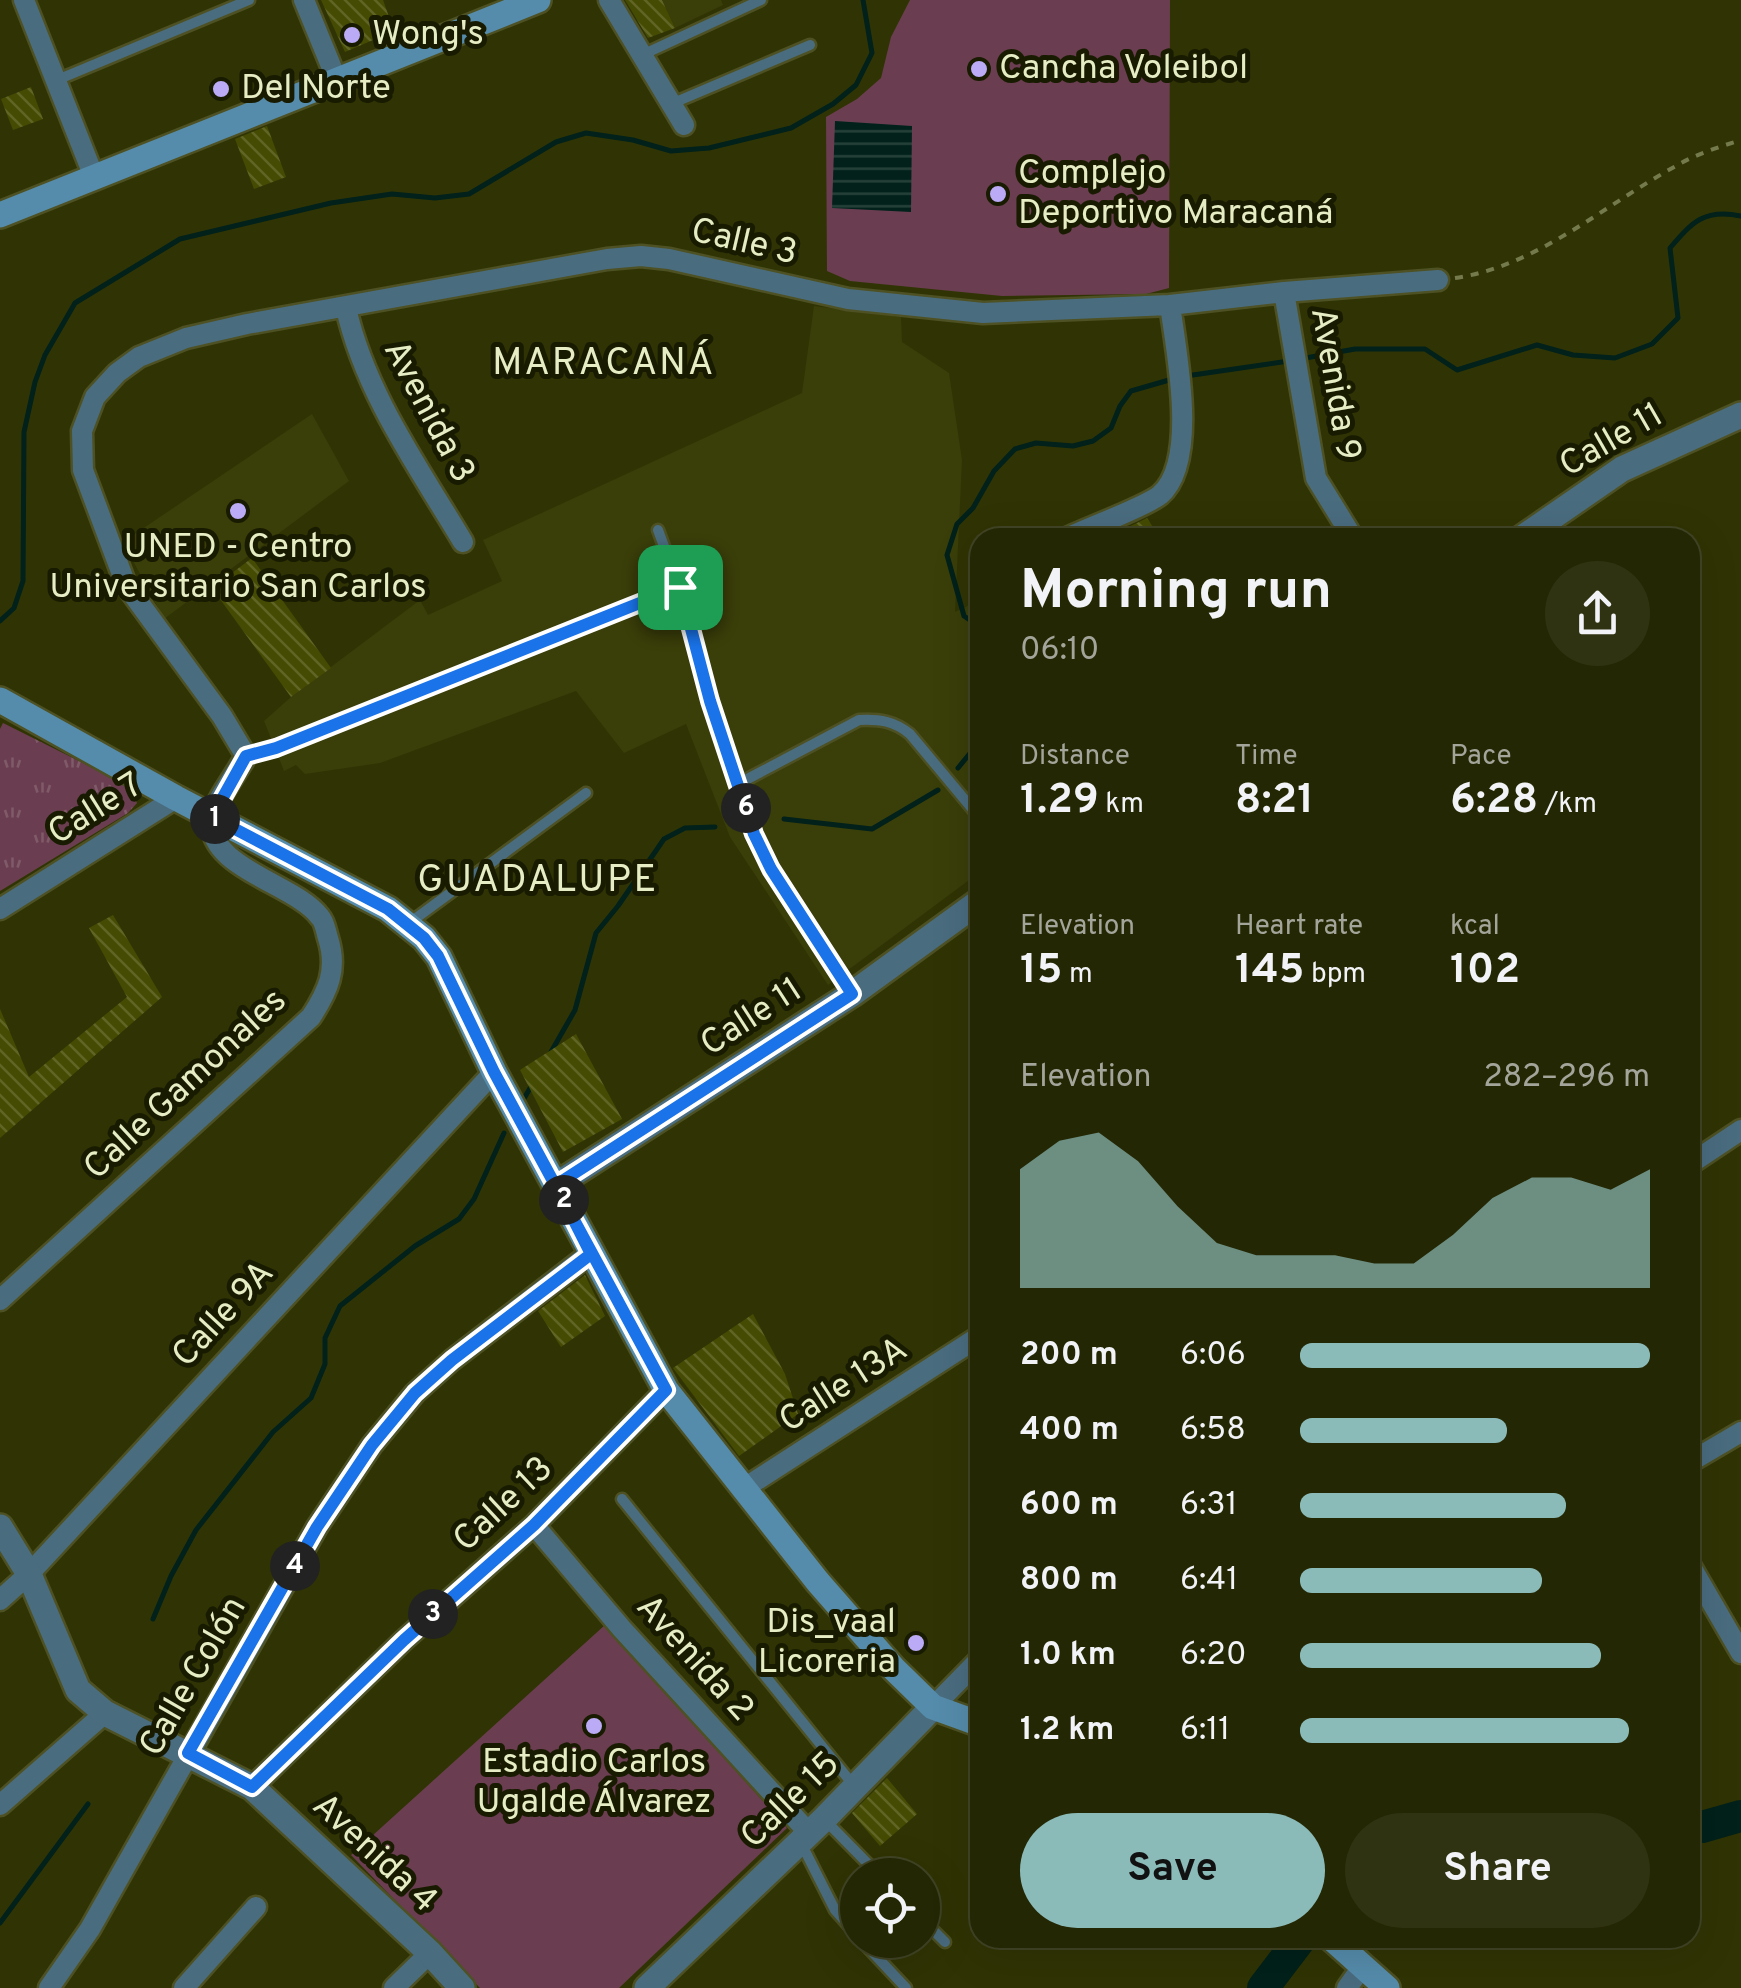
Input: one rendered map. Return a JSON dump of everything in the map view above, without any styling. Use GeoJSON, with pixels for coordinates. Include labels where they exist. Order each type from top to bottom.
{"type":"FeatureCollection","features":[{"type":"Feature","properties":{"kind":"main road"},"geometry":{"type":"LineString","coordinates":[[0,214],[538,0]]}},
{"type":"Feature","properties":{"kind":"main road"},"geometry":{"type":"LineString","coordinates":[[0,700],[388,909],[438,956],[494,1072],[666,1390],[894,1670],[933,1707],[970,1720]]}},
{"type":"Feature","properties":{"kind":"main road"},"geometry":{"type":"LineString","coordinates":[[1338,1948],[1354,1978],[1386,1988]]}},
{"type":"Feature","properties":{"kind":"street"},"geometry":{"type":"LineString","coordinates":[[24,0],[94,177]]}},
{"type":"Feature","properties":{"kind":"street"},"geometry":{"type":"LineString","coordinates":[[304,0],[336,78]]}},
{"type":"Feature","properties":{"kind":"street"},"geometry":{"type":"LineString","coordinates":[[608,0],[684,125]]}},
{"type":"Feature","properties":{"kind":"street","name":"Calle 3"},"geometry":{"type":"LineString","coordinates":[[246,756],[222,716],[126,585],[83,470],[82,431],[96,397],[118,372],[139,357],[186,338],[606,259],[641,256],[886,304],[984,312],[1170,305],[1438,280]]}},
{"type":"Feature","properties":{"kind":"street","name":"Avenida 9"},"geometry":{"type":"LineString","coordinates":[[1284,292],[1316,478],[1346,528]]}},
{"type":"Feature","properties":{"kind":"street"},"geometry":{"type":"LineString","coordinates":[[1089,528],[1161,495],[1176,468],[1182,439],[1180,376],[1170,305]]}},
{"type":"Feature","properties":{"kind":"street","name":"Avenida 3"},"geometry":{"type":"LineString","coordinates":[[346,308],[354,343],[372,385],[463,542]]}},
{"type":"Feature","properties":{"kind":"street","name":"Calle 11"},"geometry":{"type":"LineString","coordinates":[[1536,528],[1622,469],[1741,415]]}},
{"type":"Feature","properties":{"kind":"street"},"geometry":{"type":"LineString","coordinates":[[212,817],[246,756]]}},
{"type":"Feature","properties":{"kind":"street","name":"Calle 7"},"geometry":{"type":"LineString","coordinates":[[0,909],[176,798]]}},
{"type":"Feature","properties":{"kind":"street","name":"Calle Gamonales"},"geometry":{"type":"LineString","coordinates":[[0,1300],[311,1017],[330,987],[334,955],[322,918],[293,892],[234,861],[216,843],[212,817]]}},
{"type":"Feature","properties":{"kind":"street","name":"Calle 11"},"geometry":{"type":"LineString","coordinates":[[556,1185],[852,994],[970,908]]}},
{"type":"Feature","properties":{"kind":"street","name":"Calle 9A"},"geometry":{"type":"LineString","coordinates":[[0,1600],[494,1072]]}},
{"type":"Feature","properties":{"kind":"street"},"geometry":{"type":"LineString","coordinates":[[1700,1157],[1741,1130]]}},
{"type":"Feature","properties":{"kind":"street","name":"Calle Colón"},"geometry":{"type":"LineString","coordinates":[[50,1988],[90,1929],[317,1527],[372,1445],[415,1393],[452,1360],[591,1254]]}},
{"type":"Feature","properties":{"kind":"street","name":"Calle 13A"},"geometry":{"type":"LineString","coordinates":[[743,1489],[970,1342]]}},
{"type":"Feature","properties":{"kind":"street","name":"Calle 13"},"geometry":{"type":"LineString","coordinates":[[252,1787],[404,1640],[534,1525],[666,1390]]}},
{"type":"Feature","properties":{"kind":"street"},"geometry":{"type":"LineString","coordinates":[[1700,1456],[1741,1432]]}},
{"type":"Feature","properties":{"kind":"street","name":"Avenida 2"},"geometry":{"type":"LineString","coordinates":[[534,1525],[622,1629],[811,1831]]}},
{"type":"Feature","properties":{"kind":"street","name":"Avenida 4"},"geometry":{"type":"LineString","coordinates":[[0,1528],[28,1574],[78,1690],[105,1713],[252,1787],[430,1953],[462,1988]]}},
{"type":"Feature","properties":{"kind":"street"},"geometry":{"type":"LineString","coordinates":[[1700,1582],[1741,1653]]}},
{"type":"Feature","properties":{"kind":"street","name":"Calle 15"},"geometry":{"type":"LineString","coordinates":[[647,1988],[855,1788],[970,1669]]}},
{"type":"Feature","properties":{"kind":"street"},"geometry":{"type":"LineString","coordinates":[[0,1805],[105,1713]]}},
{"type":"Feature","properties":{"kind":"street"},"geometry":{"type":"LineString","coordinates":[[184,1988],[256,1907]]}},
{"type":"Feature","properties":{"kind":"street"},"geometry":{"type":"LineString","coordinates":[[394,1988],[430,1953]]}},
{"type":"Feature","properties":{"kind":"lane"},"geometry":{"type":"LineString","coordinates":[[56,81],[249,0]]}},
{"type":"Feature","properties":{"kind":"lane"},"geometry":{"type":"LineString","coordinates":[[641,56],[761,0]]}},
{"type":"Feature","properties":{"kind":"lane"},"geometry":{"type":"LineString","coordinates":[[671,104],[810,45]]}},
{"type":"Feature","properties":{"kind":"lane"},"geometry":{"type":"LineString","coordinates":[[658,530],[680,587],[710,701],[754,834],[771,869],[852,994]]}},
{"type":"Feature","properties":{"kind":"lane"},"geometry":{"type":"LineString","coordinates":[[246,756],[276,748],[680,587]]}},
{"type":"Feature","properties":{"kind":"lane"},"geometry":{"type":"LineString","coordinates":[[738,784],[859,720],[878,719],[898,724],[910,734],[970,806]]}},
{"type":"Feature","properties":{"kind":"lane"},"geometry":{"type":"LineString","coordinates":[[407,925],[586,794]]}},
{"type":"Feature","properties":{"kind":"lane"},"geometry":{"type":"LineString","coordinates":[[622,1499],[855,1788]]}},
{"type":"Feature","properties":{"kind":"lane"},"geometry":{"type":"LineString","coordinates":[[811,1831],[853,1858]]}},
{"type":"Feature","properties":{"kind":"lane"},"geometry":{"type":"LineString","coordinates":[[811,1831],[834,1910],[840,1917]]}},
{"type":"Feature","properties":{"kind":"lane"},"geometry":{"type":"LineString","coordinates":[[940,1937],[945,1942]]}},
{"type":"Feature","properties":{"kind":"lane"},"geometry":{"type":"LineString","coordinates":[[878,1958],[906,1988]]}},
{"type":"Feature","properties":{"kind":"path"},"geometry":{"type":"LineString","coordinates":[[1438,280],[1471,276],[1526,255],[1554,242],[1678,164],[1741,140]]}},
{"type":"Feature","properties":{"kind":"shaded area"},"geometry":{"type":"Polygon","coordinates":[[[662,0],[721,0],[723,5],[675,28],[662,0]]]}},
{"type":"Feature","properties":{"kind":"shaded area"},"geometry":{"type":"Polygon","coordinates":[[[814,306],[901,317],[902,342],[949,373],[962,460],[955,612],[970,605],[970,879],[828,985],[730,837],[686,724],[624,753],[576,691],[380,763],[305,774],[296,765],[284,771],[264,721],[420,600],[428,615],[502,581],[483,540],[802,393],[814,306]]]}},
{"type":"Feature","properties":{"kind":"shaded area","name":"UNED - Centro Universitario San Carlos"},"geometry":{"type":"Polygon","coordinates":[[[312,414],[349,481],[164,619],[123,542],[312,414]]]}},
{"type":"Feature","properties":{"kind":"green space","name":"Complejo Deportivo Maracaná"},"geometry":{"type":"Polygon","coordinates":[[[910,0],[1170,0],[1169,288],[1146,294],[1002,296],[850,281],[827,271],[826,117],[857,99],[881,78],[891,37],[910,0]]]}},
{"type":"Feature","properties":{"kind":"green space"},"geometry":{"type":"Polygon","coordinates":[[[3,723],[129,786],[137,803],[128,813],[0,891],[0,729],[3,723]]]}},
{"type":"Feature","properties":{"kind":"green space","name":"Estadio Carlos Ugalde Álvarez"},"geometry":{"type":"Polygon","coordinates":[[[605,1625],[787,1828],[619,1988],[480,1988],[351,1855],[605,1625]]]}},
{"type":"Feature","properties":{"kind":"water"},"geometry":{"type":"Polygon","coordinates":[[[835,121],[912,126],[911,212],[832,208],[835,121]]]}},
{"type":"Feature","properties":{"kind":"building"},"geometry":{"type":"Polygon","coordinates":[[[321,0],[383,0],[394,31],[345,52],[321,0]]]}},
{"type":"Feature","properties":{"kind":"building"},"geometry":{"type":"Polygon","coordinates":[[[625,0],[662,0],[675,28],[648,38],[625,0]]]}},
{"type":"Feature","properties":{"kind":"building"},"geometry":{"type":"Polygon","coordinates":[[[31,87],[43,119],[13,130],[1,99],[31,87]]]}},
{"type":"Feature","properties":{"kind":"building"},"geometry":{"type":"Polygon","coordinates":[[[267,126],[286,177],[254,189],[235,139],[267,126]]]}},
{"type":"Feature","properties":{"kind":"building"},"geometry":{"type":"Polygon","coordinates":[[[1147,518],[1154,528],[1126,528],[1147,518]]]}},
{"type":"Feature","properties":{"kind":"building"},"geometry":{"type":"Polygon","coordinates":[[[252,558],[331,668],[291,697],[212,588],[252,558]]]}},
{"type":"Feature","properties":{"kind":"building"},"geometry":{"type":"Polygon","coordinates":[[[113,915],[162,997],[0,1138],[0,1009],[29,1077],[127,997],[89,928],[113,915]]]}},
{"type":"Feature","properties":{"kind":"building"},"geometry":{"type":"Polygon","coordinates":[[[576,1034],[622,1119],[563,1152],[520,1070],[576,1034]]]}},
{"type":"Feature","properties":{"kind":"building"},"geometry":{"type":"Polygon","coordinates":[[[585,1275],[605,1316],[561,1347],[538,1311],[585,1275]]]}},
{"type":"Feature","properties":{"kind":"building"},"geometry":{"type":"Polygon","coordinates":[[[753,1314],[785,1374],[798,1414],[739,1456],[673,1368],[753,1314]]]}},
{"type":"Feature","properties":{"kind":"building"},"geometry":{"type":"Polygon","coordinates":[[[887,1778],[917,1814],[880,1846],[852,1813],[887,1778]]]}},
{"type":"Feature","properties":{"kind":"waterway"},"geometry":{"type":"LineString","coordinates":[[0,621],[14,608],[23,581],[24,432],[35,382],[45,355],[75,303],[180,239],[331,203],[392,194],[435,198],[469,194],[556,142],[586,133],[671,151],[709,148],[791,128],[833,104],[856,85],[872,53],[863,0]]}},
{"type":"Feature","properties":{"kind":"waterway"},"geometry":{"type":"LineString","coordinates":[[1300,359],[1355,349],[1425,349],[1457,370],[1537,345],[1573,355],[1615,358],[1652,344],[1678,318],[1670,248],[1700,219],[1718,214],[1741,216]]}},
{"type":"Feature","properties":{"kind":"waterway"},"geometry":{"type":"LineString","coordinates":[[1186,376],[1289,361]]}},
{"type":"Feature","properties":{"kind":"waterway"},"geometry":{"type":"LineString","coordinates":[[970,620],[964,616],[947,555],[957,524],[973,508],[994,471],[1015,449],[1036,443],[1073,446],[1093,441],[1111,428],[1131,391],[1176,378]]}},
{"type":"Feature","properties":{"kind":"waterway"},"geometry":{"type":"LineString","coordinates":[[958,768],[970,753]]}},
{"type":"Feature","properties":{"kind":"waterway"},"geometry":{"type":"LineString","coordinates":[[784,819],[872,829],[938,790]]}},
{"type":"Feature","properties":{"kind":"waterway"},"geometry":{"type":"LineString","coordinates":[[551,1052],[575,1010],[596,933],[664,839],[685,828],[715,827]]}},
{"type":"Feature","properties":{"kind":"waterway"},"geometry":{"type":"LineString","coordinates":[[522,1102],[533,1083]]}},
{"type":"Feature","properties":{"kind":"waterway"},"geometry":{"type":"LineString","coordinates":[[153,1619],[196,1530],[273,1432],[311,1398],[325,1364],[325,1338],[340,1306],[415,1246],[459,1219],[474,1199],[504,1133]]}},
{"type":"Feature","properties":{"kind":"waterway"},"geometry":{"type":"LineString","coordinates":[[0,1923],[88,1804]]}},
{"type":"Feature","properties":{"kind":"waterway"},"geometry":{"type":"LineString","coordinates":[[1700,1827],[1741,1816]]}},
{"type":"Feature","properties":{"kind":"waterway"},"geometry":{"type":"LineString","coordinates":[[1263,1988],[1293,1948]]}},
{"type":"Feature","properties":{"kind":"place","name":"Wong's"},"geometry":{"type":"Point","coordinates":[352,35]}},
{"type":"Feature","properties":{"kind":"place","name":"Cancha Voleibol"},"geometry":{"type":"Point","coordinates":[979,69]}},
{"type":"Feature","properties":{"kind":"place","name":"Del Norte"},"geometry":{"type":"Point","coordinates":[221,89]}},
{"type":"Feature","properties":{"kind":"place","name":"Complejo Deportivo Maracaná"},"geometry":{"type":"Point","coordinates":[998,194]}},
{"type":"Feature","properties":{"kind":"place","name":"UNED - Centro Universitario San Carlos"},"geometry":{"type":"Point","coordinates":[238,511]}},
{"type":"Feature","properties":{"kind":"place","name":"Dis_vaal Licoreria"},"geometry":{"type":"Point","coordinates":[916,1643]}},
{"type":"Feature","properties":{"kind":"place","name":"Estadio Carlos Ugalde Álvarez"},"geometry":{"type":"Point","coordinates":[594,1726]}},
{"type":"Feature","properties":{"kind":"district","name":"MARACANÁ"},"geometry":{"type":"Point","coordinates":[604,364]}},
{"type":"Feature","properties":{"kind":"district","name":"GUADALUPE"},"geometry":{"type":"Point","coordinates":[538,881]}},
{"type":"Feature","properties":{"kind":"route"},"geometry":{"type":"LineString","coordinates":[[680,587],[276,748],[246,756],[212,817],[388,909],[424,938],[438,956],[494,1072],[591,1254],[666,1390],[534,1525],[404,1640],[252,1787],[188,1753],[317,1527],[372,1445],[415,1393],[452,1360],[591,1254],[556,1185],[852,994],[771,869],[754,834],[710,701],[680,587]]}}]}
